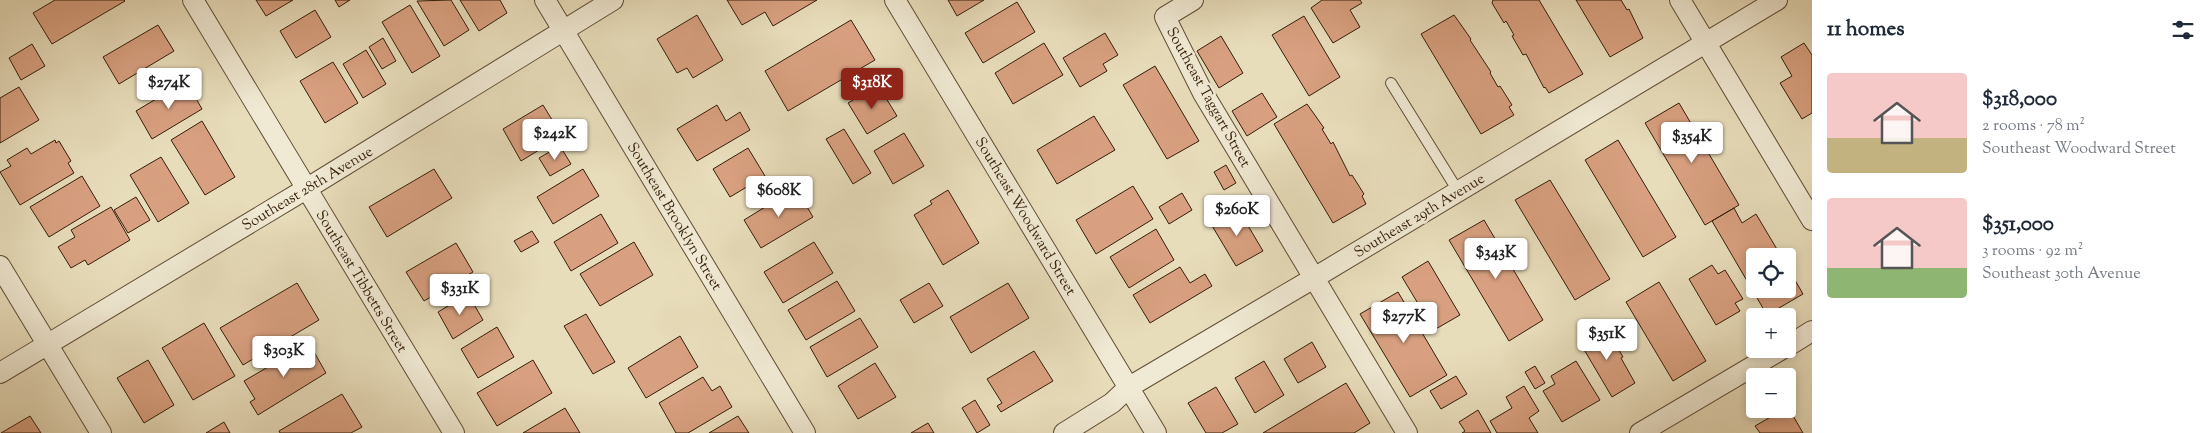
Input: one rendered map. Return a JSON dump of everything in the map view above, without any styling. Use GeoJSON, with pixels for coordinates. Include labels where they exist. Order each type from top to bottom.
{"type":"FeatureCollection","features":[{"type":"Feature","properties":{"kind":"street","name":"Southeast Tibbetts Street"},"geometry":{"type":"LineString","coordinates":[[193,0],[454,433]]}},
{"type":"Feature","properties":{"kind":"street","name":"Southeast Brooklyn Street"},"geometry":{"type":"LineString","coordinates":[[545,0],[805,433]]}},
{"type":"Feature","properties":{"kind":"street","name":"Southeast 28th Avenue"},"geometry":{"type":"LineString","coordinates":[[0,373],[306,189],[614,0]]}},
{"type":"Feature","properties":{"kind":"street","name":"Southeast Woodward Street"},"geometry":{"type":"LineString","coordinates":[[895,0],[1156,433]]}},
{"type":"Feature","properties":{"kind":"street","name":"Southeast Taggart Street"},"geometry":{"type":"LineString","coordinates":[[1193,0],[1165,17],[1203,93],[1407,433]]}},
{"type":"Feature","properties":{"kind":"street"},"geometry":{"type":"LineString","coordinates":[[1680,0],[1812,220]]}},
{"type":"Feature","properties":{"kind":"street","name":"Southeast 29th Avenue"},"geometry":{"type":"LineString","coordinates":[[1064,433],[1112,403],[1128,387],[1314,278],[1777,0]]}},
{"type":"Feature","properties":{"kind":"street"},"geometry":{"type":"LineString","coordinates":[[0,266],[101,433]]}},
{"type":"Feature","properties":{"kind":"street"},"geometry":{"type":"LineString","coordinates":[[1796,341],[1812,331]]}},
{"type":"Feature","properties":{"kind":"street"},"geometry":{"type":"LineString","coordinates":[[1640,433],[1767,358]]}},
{"type":"Feature","properties":{"kind":"lane"},"geometry":{"type":"LineString","coordinates":[[1391,83],[1458,192]]}},
{"type":"Feature","properties":{"kind":"building"},"geometry":{"type":"Polygon","coordinates":[[[55,0],[125,1],[52,44],[33,13],[55,0]]]}},
{"type":"Feature","properties":{"kind":"building"},"geometry":{"type":"Polygon","coordinates":[[[256,0],[293,0],[266,16],[256,0]]]}},
{"type":"Feature","properties":{"kind":"building"},"geometry":{"type":"Polygon","coordinates":[[[335,0],[350,0],[339,7],[335,0]]]}},
{"type":"Feature","properties":{"kind":"building"},"geometry":{"type":"Polygon","coordinates":[[[451,0],[469,30],[444,46],[417,1],[451,0]]]}},
{"type":"Feature","properties":{"kind":"building"},"geometry":{"type":"Polygon","coordinates":[[[460,0],[500,0],[507,13],[479,31],[460,0]]]}},
{"type":"Feature","properties":{"kind":"building"},"geometry":{"type":"Polygon","coordinates":[[[727,0],[817,0],[773,26],[765,12],[742,25],[727,0]]]}},
{"type":"Feature","properties":{"kind":"building"},"geometry":{"type":"Polygon","coordinates":[[[948,0],[984,0],[957,16],[948,0]]]}},
{"type":"Feature","properties":{"kind":"building"},"geometry":{"type":"Polygon","coordinates":[[[1322,0],[1360,0],[1362,3],[1350,10],[1360,27],[1333,43],[1311,8],[1322,0]]]}},
{"type":"Feature","properties":{"kind":"building"},"geometry":{"type":"Polygon","coordinates":[[[1493,0],[1539,0],[1583,74],[1549,93],[1544,88],[1526,54],[1523,55],[1506,21],[1504,23],[1492,3],[1493,0]]]}},
{"type":"Feature","properties":{"kind":"building"},"geometry":{"type":"Polygon","coordinates":[[[1576,0],[1621,0],[1627,10],[1629,9],[1643,38],[1610,57],[1576,0]]]}},
{"type":"Feature","properties":{"kind":"building"},"geometry":{"type":"Polygon","coordinates":[[[1017,2],[1035,32],[983,63],[965,33],[1017,2]]]}},
{"type":"Feature","properties":{"kind":"building"},"geometry":{"type":"Polygon","coordinates":[[[410,5],[440,56],[412,73],[382,22],[410,5]]]}},
{"type":"Feature","properties":{"kind":"building"},"geometry":{"type":"Polygon","coordinates":[[[315,10],[331,37],[296,58],[280,31],[315,10]]]}},
{"type":"Feature","properties":{"kind":"building"},"geometry":{"type":"Polygon","coordinates":[[[697,15],[723,60],[693,78],[687,68],[677,73],[657,39],[697,15]]]}},
{"type":"Feature","properties":{"kind":"building"},"geometry":{"type":"Polygon","coordinates":[[[1454,15],[1471,39],[1498,87],[1500,86],[1512,105],[1509,107],[1514,115],[1481,134],[1421,34],[1454,15]]]}},
{"type":"Feature","properties":{"kind":"building"},"geometry":{"type":"Polygon","coordinates":[[[1304,16],[1340,77],[1309,96],[1272,35],[1304,16]]]}},
{"type":"Feature","properties":{"kind":"building"},"geometry":{"type":"Polygon","coordinates":[[[851,20],[875,60],[788,111],[765,71],[851,20]]]}},
{"type":"Feature","properties":{"kind":"building"},"geometry":{"type":"Polygon","coordinates":[[[158,25],[174,51],[119,84],[103,57],[158,25]]]}},
{"type":"Feature","properties":{"kind":"building"},"geometry":{"type":"Polygon","coordinates":[[[1105,33],[1118,55],[1103,64],[1107,71],[1080,87],[1063,58],[1105,33]]]}},
{"type":"Feature","properties":{"kind":"building"},"geometry":{"type":"Polygon","coordinates":[[[1221,36],[1243,73],[1219,88],[1197,51],[1221,36]]]}},
{"type":"Feature","properties":{"kind":"building"},"geometry":{"type":"Polygon","coordinates":[[[383,38],[396,61],[382,69],[369,47],[383,38]]]}},
{"type":"Feature","properties":{"kind":"building"},"geometry":{"type":"Polygon","coordinates":[[[1044,43],[1063,75],[1013,104],[995,73],[1044,43]]]}},
{"type":"Feature","properties":{"kind":"building"},"geometry":{"type":"Polygon","coordinates":[[[1804,43],[1812,55],[1812,113],[1802,119],[1780,83],[1792,76],[1781,57],[1804,43]]]}},
{"type":"Feature","properties":{"kind":"building"},"geometry":{"type":"Polygon","coordinates":[[[32,44],[45,66],[21,80],[9,58],[32,44]]]}},
{"type":"Feature","properties":{"kind":"building"},"geometry":{"type":"Polygon","coordinates":[[[366,50],[386,84],[363,98],[343,64],[366,50]]]}},
{"type":"Feature","properties":{"kind":"building"},"geometry":{"type":"Polygon","coordinates":[[[333,62],[358,103],[325,123],[300,81],[333,62]]]}},
{"type":"Feature","properties":{"kind":"building"},"geometry":{"type":"Polygon","coordinates":[[[1155,66],[1199,141],[1167,159],[1123,85],[1155,66]]]}},
{"type":"Feature","properties":{"kind":"building"},"geometry":{"type":"Polygon","coordinates":[[[186,81],[202,109],[152,139],[136,111],[186,81]]]}},
{"type":"Feature","properties":{"kind":"building"},"geometry":{"type":"Polygon","coordinates":[[[878,85],[897,116],[867,134],[848,103],[878,85]]]}},
{"type":"Feature","properties":{"kind":"building"},"geometry":{"type":"Polygon","coordinates":[[[19,87],[39,120],[0,143],[0,98],[19,87]]]}},
{"type":"Feature","properties":{"kind":"building"},"geometry":{"type":"Polygon","coordinates":[[[1262,93],[1277,117],[1247,136],[1232,111],[1262,93]]]}},
{"type":"Feature","properties":{"kind":"building"},"geometry":{"type":"Polygon","coordinates":[[[1679,103],[1739,205],[1705,225],[1645,123],[1679,103]]]}},
{"type":"Feature","properties":{"kind":"building"},"geometry":{"type":"Polygon","coordinates":[[[1307,104],[1324,128],[1322,129],[1331,144],[1333,142],[1350,176],[1352,175],[1364,194],[1362,196],[1366,204],[1333,223],[1274,124],[1307,104]]]}},
{"type":"Feature","properties":{"kind":"building"},"geometry":{"type":"Polygon","coordinates":[[[543,105],[562,136],[521,161],[503,129],[543,105]]]}},
{"type":"Feature","properties":{"kind":"building"},"geometry":{"type":"Polygon","coordinates":[[[717,105],[726,121],[740,112],[750,130],[697,161],[677,129],[717,105]]]}},
{"type":"Feature","properties":{"kind":"building"},"geometry":{"type":"Polygon","coordinates":[[[1094,116],[1115,150],[1057,184],[1037,150],[1094,116]]]}},
{"type":"Feature","properties":{"kind":"building"},"geometry":{"type":"Polygon","coordinates":[[[202,121],[235,177],[205,195],[171,140],[202,121]]]}},
{"type":"Feature","properties":{"kind":"building"},"geometry":{"type":"Polygon","coordinates":[[[844,129],[871,173],[853,184],[826,139],[844,129]]]}},
{"type":"Feature","properties":{"kind":"building"},"geometry":{"type":"Polygon","coordinates":[[[904,133],[924,166],[893,184],[874,151],[904,133]]]}},
{"type":"Feature","properties":{"kind":"building"},"geometry":{"type":"Polygon","coordinates":[[[55,140],[56,143],[59,141],[71,161],[68,163],[74,173],[20,205],[0,172],[11,166],[7,160],[27,148],[31,154],[55,140]]]}},
{"type":"Feature","properties":{"kind":"building"},"geometry":{"type":"Polygon","coordinates":[[[1618,140],[1676,237],[1643,257],[1585,160],[1618,140]]]}},
{"type":"Feature","properties":{"kind":"building"},"geometry":{"type":"Polygon","coordinates":[[[560,146],[571,164],[550,176],[539,158],[560,146]]]}},
{"type":"Feature","properties":{"kind":"building"},"geometry":{"type":"Polygon","coordinates":[[[748,148],[765,176],[730,197],[713,169],[748,148]]]}},
{"type":"Feature","properties":{"kind":"building"},"geometry":{"type":"Polygon","coordinates":[[[161,157],[189,203],[158,222],[130,175],[161,157]]]}},
{"type":"Feature","properties":{"kind":"building"},"geometry":{"type":"Polygon","coordinates":[[[1226,165],[1236,183],[1224,190],[1214,172],[1226,165]]]}},
{"type":"Feature","properties":{"kind":"building"},"geometry":{"type":"Polygon","coordinates":[[[434,169],[452,198],[387,237],[369,207],[434,169]]]}},
{"type":"Feature","properties":{"kind":"building"},"geometry":{"type":"Polygon","coordinates":[[[583,169],[599,196],[553,224],[537,197],[583,169]]]}},
{"type":"Feature","properties":{"kind":"building"},"geometry":{"type":"Polygon","coordinates":[[[82,176],[100,206],[49,237],[30,207],[82,176]]]}},
{"type":"Feature","properties":{"kind":"building"},"geometry":{"type":"Polygon","coordinates":[[[1550,180],[1610,279],[1575,300],[1515,200],[1550,180]]]}},
{"type":"Feature","properties":{"kind":"building"},"geometry":{"type":"Polygon","coordinates":[[[1133,186],[1153,219],[1096,254],[1076,220],[1133,186]]]}},
{"type":"Feature","properties":{"kind":"building"},"geometry":{"type":"Polygon","coordinates":[[[796,188],[813,217],[761,248],[744,220],[796,188]]]}},
{"type":"Feature","properties":{"kind":"building"},"geometry":{"type":"Polygon","coordinates":[[[948,190],[979,243],[943,265],[914,215],[932,204],[930,201],[948,190]]]}},
{"type":"Feature","properties":{"kind":"building"},"geometry":{"type":"Polygon","coordinates":[[[1182,193],[1192,210],[1169,224],[1159,207],[1182,193]]]}},
{"type":"Feature","properties":{"kind":"building"},"geometry":{"type":"Polygon","coordinates":[[[136,197],[150,220],[128,233],[114,210],[136,197]]]}},
{"type":"Feature","properties":{"kind":"building"},"geometry":{"type":"Polygon","coordinates":[[[111,207],[130,240],[88,265],[85,260],[71,268],[58,247],[75,237],[71,230],[111,207]]]}},
{"type":"Feature","properties":{"kind":"building"},"geometry":{"type":"Polygon","coordinates":[[[1237,207],[1263,251],[1236,266],[1211,224],[1237,207]]]}},
{"type":"Feature","properties":{"kind":"building"},"geometry":{"type":"Polygon","coordinates":[[[1734,208],[1742,223],[1756,214],[1776,248],[1746,248],[1746,279],[1712,221],[1734,208]]]}},
{"type":"Feature","properties":{"kind":"building"},"geometry":{"type":"Polygon","coordinates":[[[601,214],[618,243],[571,271],[554,242],[601,214]]]}},
{"type":"Feature","properties":{"kind":"building"},"geometry":{"type":"Polygon","coordinates":[[[1484,220],[1543,320],[1509,341],[1449,240],[1484,220]]]}},
{"type":"Feature","properties":{"kind":"building"},"geometry":{"type":"Polygon","coordinates":[[[1156,229],[1174,260],[1129,288],[1110,257],[1156,229]]]}},
{"type":"Feature","properties":{"kind":"building"},"geometry":{"type":"Polygon","coordinates":[[[532,231],[539,242],[521,252],[514,241],[532,231]]]}},
{"type":"Feature","properties":{"kind":"building"},"geometry":{"type":"Polygon","coordinates":[[[634,242],[653,275],[600,306],[580,274],[634,242]]]}},
{"type":"Feature","properties":{"kind":"building"},"geometry":{"type":"Polygon","coordinates":[[[814,242],[833,273],[783,303],[764,272],[814,242]]]}},
{"type":"Feature","properties":{"kind":"building"},"geometry":{"type":"Polygon","coordinates":[[[456,243],[473,272],[424,301],[406,272],[456,243]]]}},
{"type":"Feature","properties":{"kind":"building"},"geometry":{"type":"Polygon","coordinates":[[[1428,261],[1460,315],[1434,330],[1402,277],[1428,261]]]}},
{"type":"Feature","properties":{"kind":"building"},"geometry":{"type":"Polygon","coordinates":[[[1712,265],[1718,274],[1725,270],[1743,299],[1735,303],[1740,311],[1716,325],[1689,279],[1712,265]]]}},
{"type":"Feature","properties":{"kind":"building"},"geometry":{"type":"Polygon","coordinates":[[[1180,267],[1190,283],[1205,274],[1212,286],[1150,323],[1133,295],[1180,267]]]}},
{"type":"Feature","properties":{"kind":"building"},"geometry":{"type":"Polygon","coordinates":[[[837,281],[855,311],[806,340],[788,310],[837,281]]]}},
{"type":"Feature","properties":{"kind":"building"},"geometry":{"type":"Polygon","coordinates":[[[1659,282],[1706,361],[1673,381],[1626,302],[1659,282]]]}},
{"type":"Feature","properties":{"kind":"building"},"geometry":{"type":"Polygon","coordinates":[[[1796,282],[1803,294],[1779,308],[1763,308],[1757,298],[1796,298],[1796,282]]]}},
{"type":"Feature","properties":{"kind":"building"},"geometry":{"type":"Polygon","coordinates":[[[297,283],[319,320],[243,365],[220,328],[297,283]]]}},
{"type":"Feature","properties":{"kind":"building"},"geometry":{"type":"Polygon","coordinates":[[[929,283],[943,306],[914,323],[900,300],[929,283]]]}},
{"type":"Feature","properties":{"kind":"building"},"geometry":{"type":"Polygon","coordinates":[[[1008,283],[1029,318],[971,353],[950,317],[1008,283]]]}},
{"type":"Feature","properties":{"kind":"building"},"geometry":{"type":"Polygon","coordinates":[[[1398,292],[1447,375],[1410,397],[1360,314],[1398,292]]]}},
{"type":"Feature","properties":{"kind":"building"},"geometry":{"type":"Polygon","coordinates":[[[468,294],[483,320],[453,339],[438,312],[468,294]]]}},
{"type":"Feature","properties":{"kind":"building"},"geometry":{"type":"Polygon","coordinates":[[[586,314],[615,362],[593,374],[564,326],[586,314]]]}},
{"type":"Feature","properties":{"kind":"building"},"geometry":{"type":"Polygon","coordinates":[[[860,318],[878,347],[827,377],[810,347],[860,318]]]}},
{"type":"Feature","properties":{"kind":"building"},"geometry":{"type":"Polygon","coordinates":[[[204,323],[235,376],[193,400],[162,348],[204,323]]]}},
{"type":"Feature","properties":{"kind":"building"},"geometry":{"type":"Polygon","coordinates":[[[1605,326],[1635,383],[1612,397],[1579,341],[1605,326]]]}},
{"type":"Feature","properties":{"kind":"building"},"geometry":{"type":"Polygon","coordinates":[[[497,327],[514,357],[478,378],[461,349],[497,327]]]}},
{"type":"Feature","properties":{"kind":"building"},"geometry":{"type":"Polygon","coordinates":[[[680,336],[698,367],[646,398],[628,368],[680,336]]]}},
{"type":"Feature","properties":{"kind":"building"},"geometry":{"type":"Polygon","coordinates":[[[1312,342],[1326,367],[1298,383],[1284,359],[1312,342]]]}},
{"type":"Feature","properties":{"kind":"building"},"geometry":{"type":"Polygon","coordinates":[[[309,343],[326,373],[258,415],[250,402],[255,399],[244,381],[309,343]]]}},
{"type":"Feature","properties":{"kind":"building"},"geometry":{"type":"Polygon","coordinates":[[[1034,351],[1053,381],[1001,412],[997,406],[1002,403],[987,379],[1034,351]]]}},
{"type":"Feature","properties":{"kind":"building"},"geometry":{"type":"Polygon","coordinates":[[[148,360],[174,405],[144,423],[117,378],[148,360]]]}},
{"type":"Feature","properties":{"kind":"building"},"geometry":{"type":"Polygon","coordinates":[[[533,360],[552,393],[497,426],[477,393],[533,360]]]}},
{"type":"Feature","properties":{"kind":"building"},"geometry":{"type":"Polygon","coordinates":[[[1264,361],[1284,395],[1255,413],[1235,378],[1264,361]]]}},
{"type":"Feature","properties":{"kind":"building"},"geometry":{"type":"Polygon","coordinates":[[[1576,361],[1600,400],[1562,422],[1543,391],[1555,384],[1551,376],[1576,361]]]}},
{"type":"Feature","properties":{"kind":"building"},"geometry":{"type":"Polygon","coordinates":[[[875,363],[896,397],[858,419],[838,386],[875,363]]]}},
{"type":"Feature","properties":{"kind":"building"},"geometry":{"type":"Polygon","coordinates":[[[1535,366],[1545,383],[1535,389],[1525,372],[1535,366]]]}},
{"type":"Feature","properties":{"kind":"building"},"geometry":{"type":"Polygon","coordinates":[[[1456,376],[1467,394],[1441,409],[1430,391],[1456,376]]]}},
{"type":"Feature","properties":{"kind":"building"},"geometry":{"type":"Polygon","coordinates":[[[703,377],[712,391],[720,386],[732,407],[688,433],[676,433],[659,403],[703,377]]]}},
{"type":"Feature","properties":{"kind":"building"},"geometry":{"type":"Polygon","coordinates":[[[1346,383],[1370,423],[1354,433],[1263,433],[1346,383]]]}},
{"type":"Feature","properties":{"kind":"building"},"geometry":{"type":"Polygon","coordinates":[[[1524,386],[1539,411],[1529,418],[1538,433],[1497,433],[1490,421],[1512,408],[1506,397],[1524,386]]]}},
{"type":"Feature","properties":{"kind":"building"},"geometry":{"type":"Polygon","coordinates":[[[1216,387],[1238,424],[1222,433],[1206,433],[1188,403],[1216,387]]]}},
{"type":"Feature","properties":{"kind":"building"},"geometry":{"type":"Polygon","coordinates":[[[342,394],[362,427],[351,433],[280,433],[279,431],[342,394]]]}},
{"type":"Feature","properties":{"kind":"building"},"geometry":{"type":"Polygon","coordinates":[[[975,400],[990,425],[977,433],[962,408],[975,400]]]}},
{"type":"Feature","properties":{"kind":"building"},"geometry":{"type":"Polygon","coordinates":[[[565,408],[580,433],[523,433],[565,408]]]}},
{"type":"Feature","properties":{"kind":"building"},"geometry":{"type":"Polygon","coordinates":[[[1478,410],[1491,433],[1462,433],[1465,431],[1459,422],[1478,410]]]}},
{"type":"Feature","properties":{"kind":"building"},"geometry":{"type":"Polygon","coordinates":[[[30,416],[41,433],[1,433],[30,416]]]}},
{"type":"Feature","properties":{"kind":"building"},"geometry":{"type":"Polygon","coordinates":[[[738,416],[749,433],[709,433],[738,416]]]}},
{"type":"Feature","properties":{"kind":"building"},"geometry":{"type":"Polygon","coordinates":[[[1769,418],[1794,418],[1803,433],[1760,433],[1755,426],[1769,418]]]}},
{"type":"Feature","properties":{"kind":"building"},"geometry":{"type":"Polygon","coordinates":[[[224,422],[230,433],[206,433],[224,422]]]}},
{"type":"Feature","properties":{"kind":"building"},"geometry":{"type":"Polygon","coordinates":[[[928,423],[934,433],[911,433],[928,423]]]}}]}
